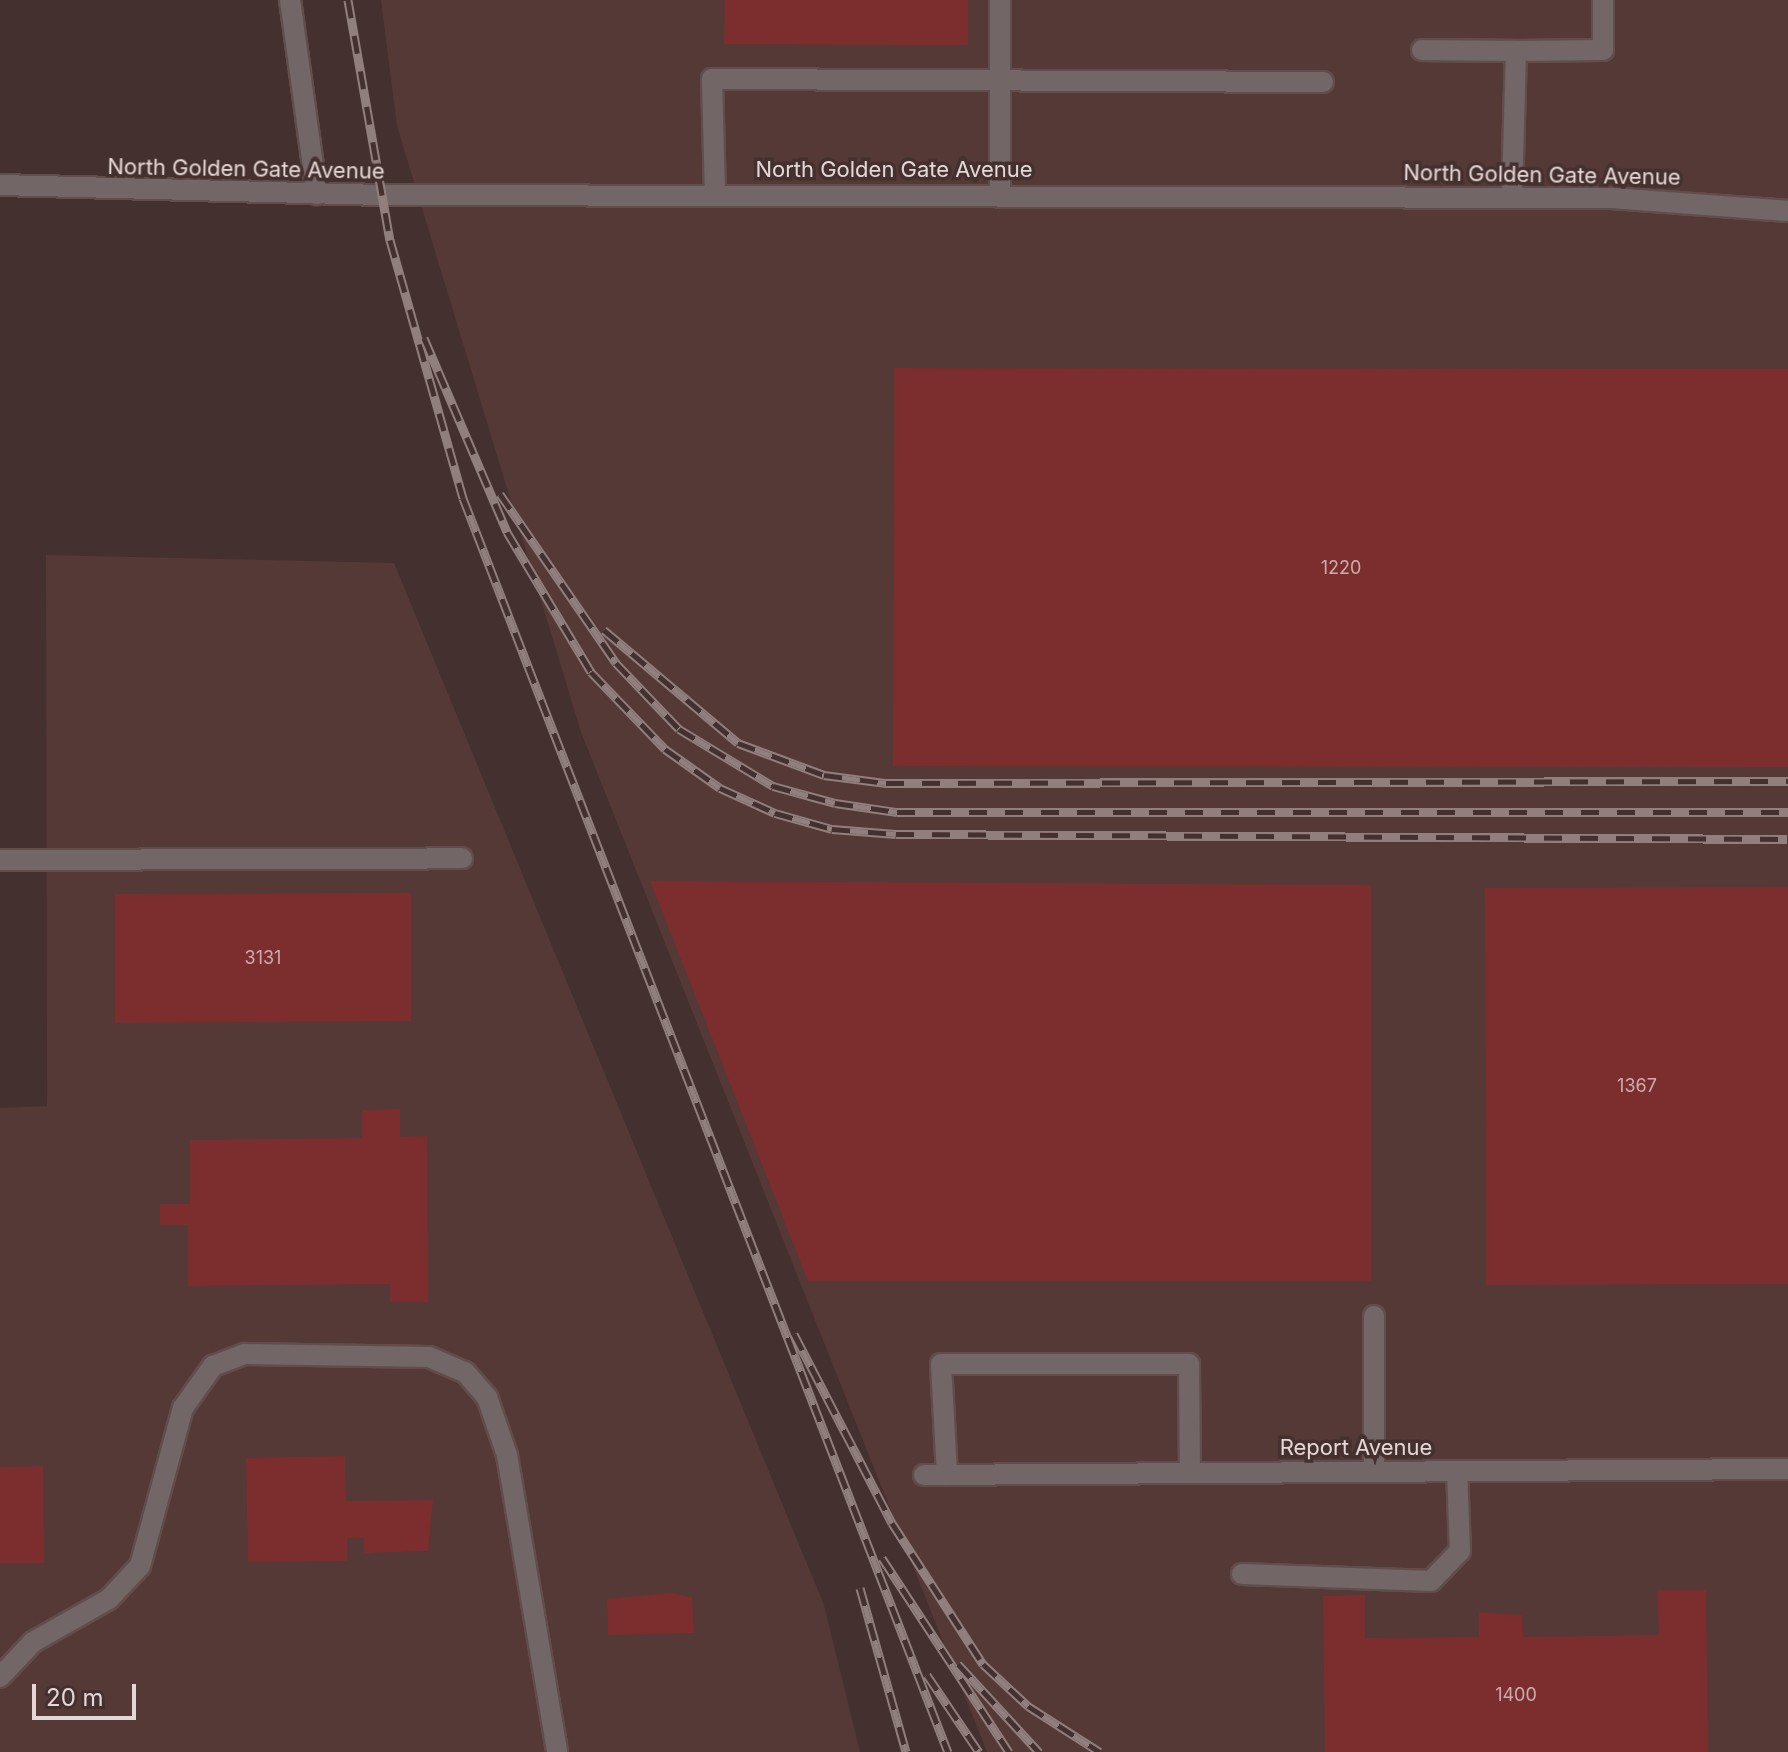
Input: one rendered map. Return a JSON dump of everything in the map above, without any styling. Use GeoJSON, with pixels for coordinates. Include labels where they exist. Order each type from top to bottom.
{"type":"FeatureCollection","features":[{"type":"Feature","properties":{"kind":"street"},"geometry":{"type":"LineString","coordinates":[[290,0],[317,194]]}},
{"type":"Feature","properties":{"kind":"street"},"geometry":{"type":"LineString","coordinates":[[1000,0],[1000,194]]}},
{"type":"Feature","properties":{"kind":"street"},"geometry":{"type":"LineString","coordinates":[[1422,50],[1603,50],[1603,0]]}},
{"type":"Feature","properties":{"kind":"street"},"geometry":{"type":"LineString","coordinates":[[1512,197],[1516,51]]}},
{"type":"Feature","properties":{"kind":"street"},"geometry":{"type":"LineString","coordinates":[[715,194],[712,79],[1000,84],[1323,82]]}},
{"type":"Feature","properties":{"kind":"street","name":"North Golden Gate Avenue"},"geometry":{"type":"LineString","coordinates":[[0,185],[317,194],[1512,197],[1788,211]]}},
{"type":"Feature","properties":{"kind":"street"},"geometry":{"type":"LineString","coordinates":[[0,860],[462,858]]}},
{"type":"Feature","properties":{"kind":"street"},"geometry":{"type":"LineString","coordinates":[[1374,1316],[1374,1472]]}},
{"type":"Feature","properties":{"kind":"street"},"geometry":{"type":"LineString","coordinates":[[0,1677],[33,1642],[109,1599],[140,1566],[183,1408],[213,1366],[245,1354],[429,1357],[465,1372],[487,1397],[507,1455],[557,1752]]}},
{"type":"Feature","properties":{"kind":"street"},"geometry":{"type":"LineString","coordinates":[[947,1475],[941,1364],[1189,1364],[1190,1473]]}},
{"type":"Feature","properties":{"kind":"street","name":"Report Avenue"},"geometry":{"type":"LineString","coordinates":[[924,1475],[1788,1469]]}},
{"type":"Feature","properties":{"kind":"street"},"geometry":{"type":"LineString","coordinates":[[1242,1574],[1431,1581],[1460,1551],[1457,1471]]}},
{"type":"Feature","properties":{"kind":"shaded area"},"geometry":{"type":"Polygon","coordinates":[[[381,0],[1788,0],[1788,1752],[987,1752],[581,732],[397,126],[381,0]]]}},
{"type":"Feature","properties":{"kind":"shaded area"},"geometry":{"type":"Polygon","coordinates":[[[46,555],[394,563],[824,1605],[860,1752],[0,1752],[0,1108],[47,1106],[46,555]]]}},
{"type":"Feature","properties":{"kind":"building"},"geometry":{"type":"Polygon","coordinates":[[[725,0],[968,0],[968,45],[724,44],[725,0]]]}},
{"type":"Feature","properties":{"kind":"building"},"geometry":{"type":"Polygon","coordinates":[[[894,368],[1788,369],[1788,767],[893,766],[894,368]]]}},
{"type":"Feature","properties":{"kind":"building"},"geometry":{"type":"Polygon","coordinates":[[[650,881],[1371,885],[1371,1281],[808,1281],[650,881]]]}},
{"type":"Feature","properties":{"kind":"building"},"geometry":{"type":"Polygon","coordinates":[[[1788,887],[1788,1284],[1486,1285],[1485,888],[1788,887]]]}},
{"type":"Feature","properties":{"kind":"building"},"geometry":{"type":"Polygon","coordinates":[[[411,893],[411,1021],[115,1023],[115,894],[411,893]]]}},
{"type":"Feature","properties":{"kind":"building"},"geometry":{"type":"Polygon","coordinates":[[[400,1109],[400,1137],[427,1136],[428,1302],[390,1302],[390,1284],[188,1286],[188,1225],[160,1225],[160,1204],[190,1204],[190,1140],[362,1138],[362,1110],[400,1109]]]}},
{"type":"Feature","properties":{"kind":"building"},"geometry":{"type":"Polygon","coordinates":[[[345,1456],[346,1501],[433,1500],[428,1551],[364,1553],[364,1538],[347,1538],[347,1561],[248,1562],[246,1458],[345,1456]]]}},
{"type":"Feature","properties":{"kind":"building"},"geometry":{"type":"Polygon","coordinates":[[[43,1466],[44,1563],[0,1563],[0,1467],[43,1466]]]}},
{"type":"Feature","properties":{"kind":"building"},"geometry":{"type":"Polygon","coordinates":[[[1657,1590],[1706,1590],[1708,1752],[1325,1752],[1323,1596],[1365,1595],[1365,1638],[1479,1637],[1479,1612],[1522,1615],[1523,1637],[1659,1635],[1657,1590]]]}},
{"type":"Feature","properties":{"kind":"building"},"geometry":{"type":"Polygon","coordinates":[[[670,1593],[692,1597],[694,1633],[608,1635],[607,1599],[670,1593]]]}},
{"type":"Feature","properties":{"kind":"railway"},"geometry":{"type":"LineString","coordinates":[[348,0],[390,240],[463,498],[948,1752]]}},
{"type":"Feature","properties":{"kind":"railway"},"geometry":{"type":"LineString","coordinates":[[424,338],[507,532],[591,672],[665,749],[720,788],[775,813],[832,829],[896,834],[1787,839]]}},
{"type":"Feature","properties":{"kind":"railway"},"geometry":{"type":"LineString","coordinates":[[500,494],[616,663],[679,729],[773,786],[835,803],[897,812],[1788,812]]}},
{"type":"Feature","properties":{"kind":"railway"},"geometry":{"type":"LineString","coordinates":[[604,630],[738,743],[824,775],[886,783],[1788,781]]}},
{"type":"Feature","properties":{"kind":"railway"},"geometry":{"type":"LineString","coordinates":[[794,1334],[892,1523],[983,1664],[1028,1706],[1100,1752]]}},
{"type":"Feature","properties":{"kind":"railway"},"geometry":{"type":"LineString","coordinates":[[882,1558],[1009,1752]]}},
{"type":"Feature","properties":{"kind":"railway"},"geometry":{"type":"LineString","coordinates":[[860,1588],[906,1752]]}},
{"type":"Feature","properties":{"kind":"railway"},"geometry":{"type":"LineString","coordinates":[[958,1664],[1039,1752]]}},
{"type":"Feature","properties":{"kind":"railway"},"geometry":{"type":"LineString","coordinates":[[927,1675],[979,1752]]}}]}
